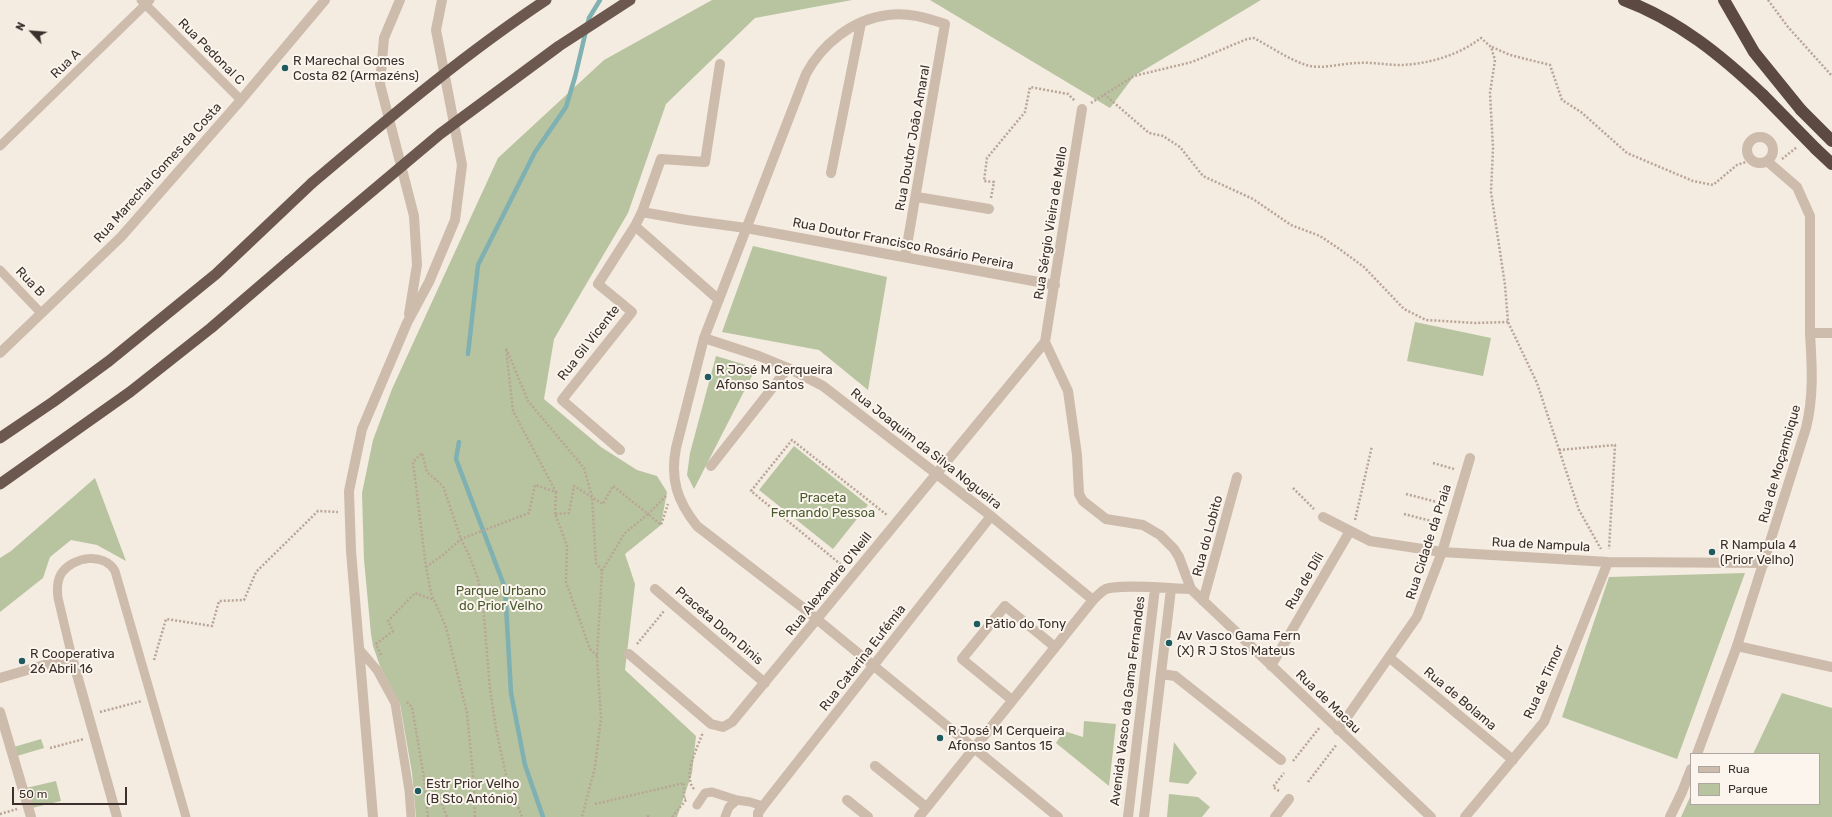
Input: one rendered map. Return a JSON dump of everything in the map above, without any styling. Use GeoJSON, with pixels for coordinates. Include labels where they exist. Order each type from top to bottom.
{"type":"FeatureCollection","features":[{"type":"Feature","properties":{"kind":"highway"},"geometry":{"type":"LineString","coordinates":[[0,438],[109,361],[216,274],[312,183],[416,95],[477,48],[546,0]]}},
{"type":"Feature","properties":{"kind":"highway"},"geometry":{"type":"LineString","coordinates":[[0,484],[130,392],[210,328],[440,134],[552,51],[614,9],[630,0]]}},
{"type":"Feature","properties":{"kind":"highway"},"geometry":{"type":"LineString","coordinates":[[1624,0],[1651,12],[1722,57],[1763,95],[1832,164]]}},
{"type":"Feature","properties":{"kind":"highway"},"geometry":{"type":"LineString","coordinates":[[1724,0],[1754,52],[1801,110],[1832,141]]}},
{"type":"Feature","properties":{"kind":"street","name":"Rua Marechal Gomes da Costa"},"geometry":{"type":"LineString","coordinates":[[0,353],[121,236],[241,100],[325,0]]}},
{"type":"Feature","properties":{"kind":"street"},"geometry":{"type":"LineString","coordinates":[[400,0],[384,38],[380,84],[414,216],[417,266],[407,323]]}},
{"type":"Feature","properties":{"kind":"street"},"geometry":{"type":"LineString","coordinates":[[372,817],[351,551],[349,491],[362,429],[407,323],[429,282],[455,220],[462,165],[436,30],[442,0]]}},
{"type":"Feature","properties":{"kind":"street","name":"Rua Doutor João Amaral"},"geometry":{"type":"LineString","coordinates":[[861,23],[874,18],[903,14],[923,17],[945,24],[906,257]]}},
{"type":"Feature","properties":{"kind":"street"},"geometry":{"type":"LineString","coordinates":[[831,173],[861,23]]}},
{"type":"Feature","properties":{"kind":"street"},"geometry":{"type":"LineString","coordinates":[[861,23],[839,35],[830,42],[811,64],[796,99],[704,338],[673,461],[675,487],[687,513],[697,526],[817,620],[1058,817]]}},
{"type":"Feature","properties":{"kind":"street"},"geometry":{"type":"LineString","coordinates":[[719,300],[635,226],[642,212],[661,159],[704,162],[720,64]]}},
{"type":"Feature","properties":{"kind":"street","name":"Rua Sérgio Vieira de Mello"},"geometry":{"type":"LineString","coordinates":[[1045,342],[1082,109]]}},
{"type":"Feature","properties":{"kind":"street"},"geometry":{"type":"LineString","coordinates":[[1764,137],[1771,142],[1774,150],[1773,154],[1767,161],[1759,163],[1752,160],[1748,152],[1749,144],[1755,138],[1764,137]]}},
{"type":"Feature","properties":{"kind":"street","name":"Rua de Moçambique"},"geometry":{"type":"LineString","coordinates":[[1697,753],[1737,646],[1764,563],[1810,410],[1813,388],[1810,333],[1810,216],[1797,187],[1767,161]]}},
{"type":"Feature","properties":{"kind":"street"},"geometry":{"type":"LineString","coordinates":[[917,197],[989,209]]}},
{"type":"Feature","properties":{"kind":"street","name":"Rua Doutor Francisco Rosário Pereira"},"geometry":{"type":"LineString","coordinates":[[642,212],[746,228],[1055,285]]}},
{"type":"Feature","properties":{"kind":"street","name":"Rua Gil Vicente"},"geometry":{"type":"LineString","coordinates":[[620,450],[562,400],[632,312],[598,284],[635,226]]}},
{"type":"Feature","properties":{"kind":"street"},"geometry":{"type":"LineString","coordinates":[[1810,333],[1832,333]]}},
{"type":"Feature","properties":{"kind":"street","name":"Rua Joaquim da Silva Nogueira"},"geometry":{"type":"LineString","coordinates":[[704,338],[759,356],[788,368],[823,386],[991,516],[1092,600]]}},
{"type":"Feature","properties":{"kind":"street"},"geometry":{"type":"LineString","coordinates":[[918,817],[1092,600],[1105,589],[1134,586],[1191,589],[1174,549],[1160,534],[1143,525],[1106,519],[1080,496],[1077,455],[1068,391],[1045,342]]}},
{"type":"Feature","properties":{"kind":"street","name":"Rua Alexandre O'Neill"},"geometry":{"type":"LineString","coordinates":[[629,654],[706,721],[719,726],[728,725],[732,722],[1045,342]]}},
{"type":"Feature","properties":{"kind":"street"},"geometry":{"type":"LineString","coordinates":[[711,466],[788,368]]}},
{"type":"Feature","properties":{"kind":"street","name":"Rua Cidade da Praia"},"geometry":{"type":"LineString","coordinates":[[1341,733],[1417,617],[1442,552],[1470,458]]}},
{"type":"Feature","properties":{"kind":"street","name":"Rua do Lobito"},"geometry":{"type":"LineString","coordinates":[[1203,601],[1237,478]]}},
{"type":"Feature","properties":{"kind":"street","name":"Rua Catarina Eufémia"},"geometry":{"type":"LineString","coordinates":[[758,817],[758,813],[763,806],[991,516]]}},
{"type":"Feature","properties":{"kind":"street","name":"Rua de Nampula"},"geometry":{"type":"LineString","coordinates":[[1322,517],[1370,541],[1442,552],[1608,562],[1764,563]]}},
{"type":"Feature","properties":{"kind":"street","name":"Rua de Díli"},"geometry":{"type":"LineString","coordinates":[[1271,666],[1350,531]]}},
{"type":"Feature","properties":{"kind":"street","name":"Rua de Timor"},"geometry":{"type":"LineString","coordinates":[[1465,817],[1544,722],[1608,562]]}},
{"type":"Feature","properties":{"kind":"street","name":"Avenida Vasco da Gama Fernandes"},"geometry":{"type":"LineString","coordinates":[[1128,817],[1155,588]]}},
{"type":"Feature","properties":{"kind":"street","name":"Praceta Dom Dinis"},"geometry":{"type":"LineString","coordinates":[[655,589],[765,683]]}},
{"type":"Feature","properties":{"kind":"street"},"geometry":{"type":"LineString","coordinates":[[1144,817],[1171,589]]}},
{"type":"Feature","properties":{"kind":"street","name":"Rua de Macau"},"geometry":{"type":"LineString","coordinates":[[1191,589],[1341,733],[1432,817]]}},
{"type":"Feature","properties":{"kind":"street"},"geometry":{"type":"LineString","coordinates":[[1012,700],[962,659],[1005,606],[1055,647]]}},
{"type":"Feature","properties":{"kind":"street"},"geometry":{"type":"LineString","coordinates":[[1737,646],[1832,667]]}},
{"type":"Feature","properties":{"kind":"street"},"geometry":{"type":"LineString","coordinates":[[0,678],[72,657],[117,817]]}},
{"type":"Feature","properties":{"kind":"street","name":"Rua de Bolama"},"geometry":{"type":"LineString","coordinates":[[1390,658],[1513,760]]}},
{"type":"Feature","properties":{"kind":"street"},"geometry":{"type":"LineString","coordinates":[[1161,674],[1175,676],[1285,763]]}},
{"type":"Feature","properties":{"kind":"street"},"geometry":{"type":"LineString","coordinates":[[0,712],[31,817]]}},
{"type":"Feature","properties":{"kind":"street"},"geometry":{"type":"LineString","coordinates":[[875,766],[926,807]]}},
{"type":"Feature","properties":{"kind":"street"},"geometry":{"type":"LineString","coordinates":[[1670,817],[1690,772]]}},
{"type":"Feature","properties":{"kind":"street"},"geometry":{"type":"LineString","coordinates":[[1275,817],[1289,799]]}},
{"type":"Feature","properties":{"kind":"street"},"geometry":{"type":"LineString","coordinates":[[847,800],[868,817]]}},
{"type":"Feature","properties":{"kind":"lane","name":"Rua Pedonal C"},"geometry":{"type":"LineString","coordinates":[[146,2],[241,100]]}},
{"type":"Feature","properties":{"kind":"lane","name":"Rua A"},"geometry":{"type":"LineString","coordinates":[[0,146],[146,2]]}},
{"type":"Feature","properties":{"kind":"lane","name":"Rua B"},"geometry":{"type":"LineString","coordinates":[[0,270],[41,313]]}},
{"type":"Feature","properties":{"kind":"lane"},"geometry":{"type":"LineString","coordinates":[[72,657],[58,598],[57,591],[59,578],[62,573],[72,564],[89,558],[99,559],[109,564],[115,572],[186,817]]}},
{"type":"Feature","properties":{"kind":"lane"},"geometry":{"type":"LineString","coordinates":[[360,650],[378,670],[395,703],[409,790],[411,817]]}},
{"type":"Feature","properties":{"kind":"lane"},"geometry":{"type":"LineString","coordinates":[[697,805],[705,793],[712,792],[736,800],[763,806]]}},
{"type":"Feature","properties":{"kind":"lane"},"geometry":{"type":"LineString","coordinates":[[725,817],[730,807],[736,800]]}},
{"type":"Feature","properties":{"kind":"path"},"geometry":{"type":"LineString","coordinates":[[1768,0],[1788,27],[1832,76]]}},
{"type":"Feature","properties":{"kind":"path"},"geometry":{"type":"LineString","coordinates":[[989,209],[994,182],[984,180],[987,158],[1025,112],[1030,87],[1068,94],[1082,109],[1134,76],[1192,62],[1225,47],[1254,38],[1307,65],[1342,65],[1357,62],[1400,65],[1445,57],[1470,47],[1481,38],[1491,47],[1510,55],[1550,65],[1562,100],[1586,117],[1627,153],[1693,181],[1713,185],[1737,166],[1752,160]]}},
{"type":"Feature","properties":{"kind":"path"},"geometry":{"type":"LineString","coordinates":[[1491,47],[1495,60],[1490,92],[1493,148],[1491,192],[1504,277],[1508,322],[1537,383],[1579,510],[1608,562]]}},
{"type":"Feature","properties":{"kind":"path"},"geometry":{"type":"LineString","coordinates":[[1104,94],[1149,133],[1164,136],[1180,146],[1203,176],[1253,199],[1291,225],[1320,236],[1332,244],[1364,267],[1404,309],[1426,320],[1476,323],[1508,322]]}},
{"type":"Feature","properties":{"kind":"path"},"geometry":{"type":"LineString","coordinates":[[597,656],[590,649],[577,617],[566,582],[567,544],[555,514],[556,492],[513,412],[506,348],[528,401],[584,468],[592,497],[596,563],[602,571]]}},
{"type":"Feature","properties":{"kind":"path"},"geometry":{"type":"LineString","coordinates":[[853,575],[751,491],[792,440],[896,522]]}},
{"type":"Feature","properties":{"kind":"path"},"geometry":{"type":"LineString","coordinates":[[1350,531],[1355,522],[1372,446]]}},
{"type":"Feature","properties":{"kind":"path"},"geometry":{"type":"LineString","coordinates":[[1560,450],[1615,446],[1608,562]]}},
{"type":"Feature","properties":{"kind":"path"},"geometry":{"type":"LineString","coordinates":[[475,817],[474,786],[467,713],[446,627],[434,600],[426,567],[413,462],[422,453],[427,472],[443,486],[460,539],[469,555],[478,579],[483,605],[490,689],[496,729],[506,775],[522,817]]}},
{"type":"Feature","properties":{"kind":"path"},"geometry":{"type":"LineString","coordinates":[[1433,463],[1466,472]]}},
{"type":"Feature","properties":{"kind":"path"},"geometry":{"type":"LineString","coordinates":[[426,567],[443,555],[460,539],[529,513],[535,485],[556,492]]}},
{"type":"Feature","properties":{"kind":"path"},"geometry":{"type":"LineString","coordinates":[[555,514],[569,512],[574,486],[603,504],[613,486],[661,525],[675,487]]}},
{"type":"Feature","properties":{"kind":"path"},"geometry":{"type":"LineString","coordinates":[[582,817],[595,767],[601,718],[597,656],[602,571],[624,534],[648,514],[675,487]]}},
{"type":"Feature","properties":{"kind":"path"},"geometry":{"type":"LineString","coordinates":[[1293,488],[1322,517]]}},
{"type":"Feature","properties":{"kind":"path"},"geometry":{"type":"LineString","coordinates":[[1406,494],[1455,506]]}},
{"type":"Feature","properties":{"kind":"path"},"geometry":{"type":"LineString","coordinates":[[154,662],[166,619],[212,626],[219,601],[244,600],[256,572],[318,511],[350,513]]}},
{"type":"Feature","properties":{"kind":"path"},"geometry":{"type":"LineString","coordinates":[[1404,514],[1450,526]]}},
{"type":"Feature","properties":{"kind":"path"},"geometry":{"type":"LineString","coordinates":[[376,644],[393,631],[388,621],[415,593],[434,600]]}},
{"type":"Feature","properties":{"kind":"path"},"geometry":{"type":"LineString","coordinates":[[629,654],[671,602]]}},
{"type":"Feature","properties":{"kind":"path"},"geometry":{"type":"LineString","coordinates":[[88,715],[152,698]]}},
{"type":"Feature","properties":{"kind":"path"},"geometry":{"type":"LineString","coordinates":[[1285,763],[1320,726],[1324,716]]}},
{"type":"Feature","properties":{"kind":"path"},"geometry":{"type":"LineString","coordinates":[[705,793],[700,792],[691,786],[688,774],[706,721]]}},
{"type":"Feature","properties":{"kind":"path"},"geometry":{"type":"LineString","coordinates":[[1308,782],[1341,733]]}},
{"type":"Feature","properties":{"kind":"path"},"geometry":{"type":"LineString","coordinates":[[50,748],[94,736]]}},
{"type":"Feature","properties":{"kind":"path"},"geometry":{"type":"LineString","coordinates":[[1285,771],[1273,786],[1289,799]]}},
{"type":"Feature","properties":{"kind":"path"},"geometry":{"type":"LineString","coordinates":[[424,778],[428,817]]}},
{"type":"Feature","properties":{"kind":"path"},"geometry":{"type":"LineString","coordinates":[[595,804],[684,783],[684,799],[686,799]]}},
{"type":"Feature","properties":{"kind":"path"},"geometry":{"type":"LineString","coordinates":[[0,814],[28,806]]}},
{"type":"Feature","properties":{"kind":"green space","name":"Parque Urbano do Prior Velho"},"geometry":{"type":"Polygon","coordinates":[[[712,0],[852,0],[755,18],[666,104],[628,213],[554,339],[544,399],[601,447],[637,470],[657,476],[667,492],[661,525],[625,554],[635,584],[625,670],[696,736],[692,773],[677,817],[416,817],[412,773],[400,704],[380,666],[373,646],[371,634],[364,560],[362,493],[373,440],[392,389],[498,158],[604,60],[712,0]]]}},
{"type":"Feature","properties":{"kind":"green space"},"geometry":{"type":"Polygon","coordinates":[[[930,0],[1261,0],[1134,76],[1110,108],[930,0]]]}},
{"type":"Feature","properties":{"kind":"green space"},"geometry":{"type":"Polygon","coordinates":[[[753,246],[887,277],[868,390],[819,350],[722,332],[753,246]]]}},
{"type":"Feature","properties":{"kind":"green space"},"geometry":{"type":"Polygon","coordinates":[[[1415,322],[1491,338],[1483,376],[1407,361],[1415,322]]]}},
{"type":"Feature","properties":{"kind":"green space"},"geometry":{"type":"Polygon","coordinates":[[[716,356],[756,368],[694,489],[687,475],[690,453],[716,356]]]}},
{"type":"Feature","properties":{"kind":"green space","name":"Praceta Fernando Pessoa"},"geometry":{"type":"Polygon","coordinates":[[[794,446],[868,505],[833,549],[759,490],[794,446]]]}},
{"type":"Feature","properties":{"kind":"green space"},"geometry":{"type":"Polygon","coordinates":[[[95,478],[126,561],[97,545],[71,540],[50,557],[43,578],[0,612],[0,558],[11,551],[95,478]]]}},
{"type":"Feature","properties":{"kind":"green space"},"geometry":{"type":"Polygon","coordinates":[[[1745,573],[1677,759],[1562,717],[1609,577],[1745,573]]]}},
{"type":"Feature","properties":{"kind":"green space"},"geometry":{"type":"Polygon","coordinates":[[[1782,693],[1832,708],[1832,817],[1681,817],[1690,797],[1690,805],[1820,805],[1820,753],[1753,753],[1782,693]]]}},
{"type":"Feature","properties":{"kind":"green space"},"geometry":{"type":"Polygon","coordinates":[[[1084,721],[1116,724],[1109,786],[1056,743],[1064,731],[1083,737],[1084,721]]]}},
{"type":"Feature","properties":{"kind":"green space"},"geometry":{"type":"Polygon","coordinates":[[[41,739],[44,748],[17,756],[14,747],[41,739]]]}},
{"type":"Feature","properties":{"kind":"green space"},"geometry":{"type":"Polygon","coordinates":[[[1174,742],[1197,773],[1188,784],[1169,782],[1174,742]]]}},
{"type":"Feature","properties":{"kind":"green space"},"geometry":{"type":"Polygon","coordinates":[[[56,781],[61,801],[32,808],[26,788],[56,781]]]}},
{"type":"Feature","properties":{"kind":"green space"},"geometry":{"type":"Polygon","coordinates":[[[1169,794],[1198,797],[1210,807],[1202,817],[1167,817],[1169,794]]]}},
{"type":"Feature","properties":{"kind":"waterway"},"geometry":{"type":"LineString","coordinates":[[468,354],[478,265],[535,152],[566,107],[575,77],[589,18],[600,0]]}},
{"type":"Feature","properties":{"kind":"waterway"},"geometry":{"type":"LineString","coordinates":[[459,442],[456,459],[505,588],[511,693],[525,765],[543,817]]}},
{"type":"Feature","properties":{"kind":"place","name":"R Marechal Gomes Costa 82 (Armazéns)"},"geometry":{"type":"Point","coordinates":[285,68]}},
{"type":"Feature","properties":{"kind":"place","name":"R José M Cerqueira Afonso Santos"},"geometry":{"type":"Point","coordinates":[708,377]}},
{"type":"Feature","properties":{"kind":"place","name":"R Nampula 4 (Prior Velho)"},"geometry":{"type":"Point","coordinates":[1712,552]}},
{"type":"Feature","properties":{"kind":"place","name":"Pátio do Tony"},"geometry":{"type":"Point","coordinates":[977,624]}},
{"type":"Feature","properties":{"kind":"place","name":"Av Vasco Gama Fern (X) R J Stos Mateus"},"geometry":{"type":"Point","coordinates":[1169,643]}},
{"type":"Feature","properties":{"kind":"place","name":"R Cooperativa 26 Abril 16"},"geometry":{"type":"Point","coordinates":[22,661]}},
{"type":"Feature","properties":{"kind":"place","name":"R José M Cerqueira Afonso Santos 15"},"geometry":{"type":"Point","coordinates":[940,738]}},
{"type":"Feature","properties":{"kind":"place","name":"Estr Prior Velho (B Sto António)"},"geometry":{"type":"Point","coordinates":[418,791]}}]}
